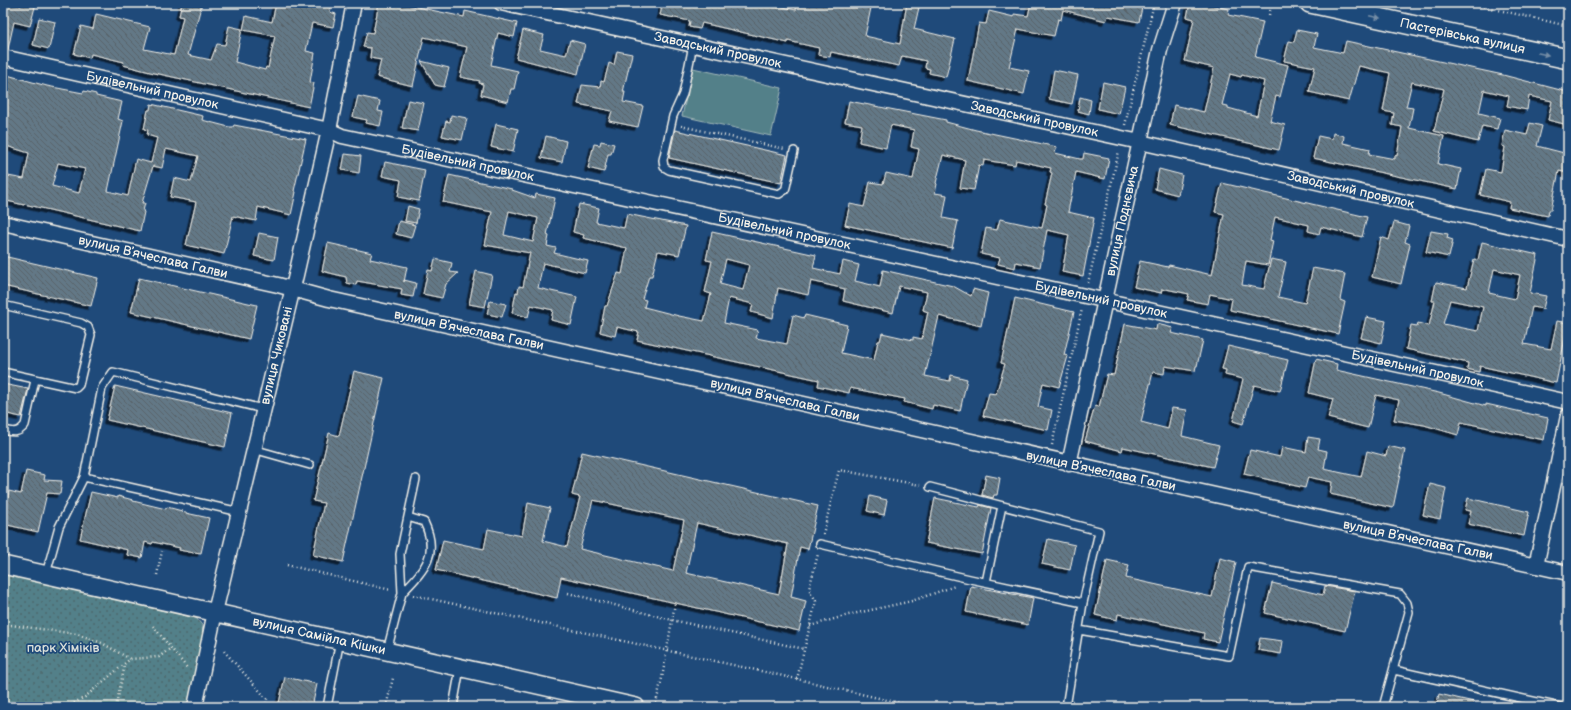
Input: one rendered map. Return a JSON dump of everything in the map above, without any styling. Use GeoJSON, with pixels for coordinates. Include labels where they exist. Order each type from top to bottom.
{"type":"FeatureCollection","features":[{"type":"Feature","properties":{"kind":"main road","name":"Пастерівська вулиця"},"geometry":{"type":"LineString","coordinates":[[1310,3],[1568,59]]}},
{"type":"Feature","properties":{"kind":"street","name":"вулиця Чиковані"},"geometry":{"type":"LineString","coordinates":[[195,707],[215,612],[293,289],[329,130],[354,3]]}},
{"type":"Feature","properties":{"kind":"street","name":"Заводський провулок"},"geometry":{"type":"LineString","coordinates":[[501,3],[1122,138],[1568,238]]}},
{"type":"Feature","properties":{"kind":"street","name":"вулиця Поднєвича"},"geometry":{"type":"LineString","coordinates":[[1069,464],[1103,301],[1160,50],[1176,3]]}},
{"type":"Feature","properties":{"kind":"street","name":"Будівельний провулок"},"geometry":{"type":"LineString","coordinates":[[3,57],[329,130],[342,136],[1568,402]]}},
{"type":"Feature","properties":{"kind":"street","name":"вулиця Вʼячеслава Галви"},"geometry":{"type":"LineString","coordinates":[[3,223],[293,289],[329,299],[1069,464],[1568,573]]}},
{"type":"Feature","properties":{"kind":"street"},"geometry":{"type":"LineString","coordinates":[[1536,566],[1568,416]]}},
{"type":"Feature","properties":{"kind":"street","name":"вулиця Самійла Кішки"},"geometry":{"type":"LineString","coordinates":[[3,565],[636,707]]}},
{"type":"Feature","properties":{"kind":"lane"},"geometry":{"type":"LineString","coordinates":[[693,45],[683,94],[674,113],[671,124],[663,164],[666,169],[692,176],[779,194],[785,190],[794,151]]}},
{"type":"Feature","properties":{"kind":"lane"},"geometry":{"type":"LineString","coordinates":[[3,305],[80,323],[90,331],[90,339],[78,387],[74,388],[3,372]]}},
{"type":"Feature","properties":{"kind":"lane"},"geometry":{"type":"LineString","coordinates":[[46,574],[59,527],[84,477],[102,388],[113,372],[263,409]]}},
{"type":"Feature","properties":{"kind":"lane"},"geometry":{"type":"LineString","coordinates":[[3,430],[15,432],[20,430],[25,425],[35,380]]}},
{"type":"Feature","properties":{"kind":"lane"},"geometry":{"type":"LineString","coordinates":[[254,449],[310,465]]}},
{"type":"Feature","properties":{"kind":"lane"},"geometry":{"type":"LineString","coordinates":[[84,477],[240,512]]}},
{"type":"Feature","properties":{"kind":"lane"},"geometry":{"type":"LineString","coordinates":[[387,651],[402,593],[400,554],[416,479]]}},
{"type":"Feature","properties":{"kind":"lane"},"geometry":{"type":"LineString","coordinates":[[930,487],[1099,531],[1083,603],[1066,707]]}},
{"type":"Feature","properties":{"kind":"lane"},"geometry":{"type":"LineString","coordinates":[[986,582],[1002,506]]}},
{"type":"Feature","properties":{"kind":"lane"},"geometry":{"type":"LineString","coordinates":[[402,593],[422,572],[427,564],[431,545],[429,533],[424,522],[408,517]]}},
{"type":"Feature","properties":{"kind":"lane"},"geometry":{"type":"LineString","coordinates":[[820,544],[970,579],[1083,603]]}},
{"type":"Feature","properties":{"kind":"lane"},"geometry":{"type":"LineString","coordinates":[[1078,630],[1229,656],[1248,567],[1400,594],[1407,603],[1409,612],[1383,707]]}},
{"type":"Feature","properties":{"kind":"lane"},"geometry":{"type":"LineString","coordinates":[[327,707],[340,640]]}},
{"type":"Feature","properties":{"kind":"lane"},"geometry":{"type":"LineString","coordinates":[[453,707],[460,668]]}},
{"type":"Feature","properties":{"kind":"lane"},"geometry":{"type":"LineString","coordinates":[[1394,670],[1560,707]]}},
{"type":"Feature","properties":{"kind":"path"},"geometry":{"type":"LineString","coordinates":[[1049,459],[1085,296],[1154,3]]}},
{"type":"Feature","properties":{"kind":"path"},"geometry":{"type":"LineString","coordinates":[[1270,15],[1272,3]]}},
{"type":"Feature","properties":{"kind":"path"},"geometry":{"type":"LineString","coordinates":[[1468,3],[1568,26]]}},
{"type":"Feature","properties":{"kind":"path"},"geometry":{"type":"LineString","coordinates":[[671,124],[794,151]]}},
{"type":"Feature","properties":{"kind":"path"},"geometry":{"type":"LineString","coordinates":[[732,143],[734,138]]}},
{"type":"Feature","properties":{"kind":"path"},"geometry":{"type":"LineString","coordinates":[[157,575],[162,551]]}},
{"type":"Feature","properties":{"kind":"path"},"geometry":{"type":"LineString","coordinates":[[286,565],[402,593],[666,652],[797,679],[917,707]]}},
{"type":"Feature","properties":{"kind":"path"},"geometry":{"type":"LineString","coordinates":[[810,626],[848,615],[912,601],[953,587],[970,579]]}},
{"type":"Feature","properties":{"kind":"path"},"geometry":{"type":"LineString","coordinates":[[568,593],[672,620],[804,649]]}},
{"type":"Feature","properties":{"kind":"path"},"geometry":{"type":"LineString","coordinates":[[655,707],[661,683],[674,603]]}},
{"type":"Feature","properties":{"kind":"path"},"geometry":{"type":"LineString","coordinates":[[3,624],[77,634],[102,642],[130,659],[159,657],[172,648]]}},
{"type":"Feature","properties":{"kind":"path"},"geometry":{"type":"LineString","coordinates":[[153,626],[188,669]]}},
{"type":"Feature","properties":{"kind":"path"},"geometry":{"type":"LineString","coordinates":[[224,651],[267,699],[265,707]]}},
{"type":"Feature","properties":{"kind":"path"},"geometry":{"type":"LineString","coordinates":[[67,707],[85,697],[130,659]]}},
{"type":"Feature","properties":{"kind":"path"},"geometry":{"type":"LineString","coordinates":[[116,707],[125,664]]}},
{"type":"Feature","properties":{"kind":"path"},"geometry":{"type":"LineString","coordinates":[[386,707],[393,678]]}},
{"type":"Feature","properties":{"kind":"green space"},"geometry":{"type":"Polygon","coordinates":[[[693,68],[782,88],[771,136],[682,116],[693,68]]]}},
{"type":"Feature","properties":{"kind":"green space","name":"парк Хіміків"},"geometry":{"type":"Polygon","coordinates":[[[3,574],[196,618],[202,625],[203,634],[187,707],[3,707],[3,574]]]}},
{"type":"Feature","properties":{"kind":"building"},"geometry":{"type":"Polygon","coordinates":[[[8,3],[21,6],[22,3],[36,3],[30,26],[14,22],[8,49],[3,48],[3,4],[8,5],[8,3]]]}},
{"type":"Feature","properties":{"kind":"building"},"geometry":{"type":"Polygon","coordinates":[[[182,3],[202,3],[188,55],[211,60],[217,44],[225,45],[229,26],[242,29],[235,62],[265,70],[266,67],[268,68],[275,36],[243,30],[246,16],[272,22],[276,3],[332,3],[330,12],[336,14],[333,27],[312,23],[306,51],[315,53],[310,82],[314,83],[309,107],[150,72],[123,65],[124,62],[91,54],[90,58],[74,54],[81,26],[93,29],[96,14],[150,27],[144,49],[174,55],[183,17],[179,16],[182,3]]]}},
{"type":"Feature","properties":{"kind":"building"},"geometry":{"type":"Polygon","coordinates":[[[379,3],[398,3],[464,17],[465,11],[517,23],[514,37],[498,33],[491,65],[518,71],[514,89],[511,89],[508,102],[481,95],[483,84],[479,83],[480,81],[460,77],[467,47],[424,37],[413,86],[377,77],[381,60],[370,58],[371,48],[363,47],[367,32],[373,33],[379,3]]]}},
{"type":"Feature","properties":{"kind":"building"},"geometry":{"type":"Polygon","coordinates":[[[663,3],[757,3],[796,10],[797,3],[872,3],[865,36],[900,44],[907,3],[920,3],[914,29],[955,39],[946,77],[929,73],[930,69],[925,68],[926,61],[902,56],[899,66],[831,52],[830,57],[818,55],[819,48],[788,41],[788,43],[702,23],[700,29],[689,27],[690,21],[660,15],[663,3]]]}},
{"type":"Feature","properties":{"kind":"building"},"geometry":{"type":"Polygon","coordinates":[[[1031,3],[1143,3],[1139,22],[1108,16],[1106,21],[1063,10],[1061,20],[1058,19],[1054,36],[1018,29],[1009,67],[1029,71],[1024,94],[968,81],[979,23],[986,24],[989,11],[1014,17],[1014,14],[1028,16],[1031,3]]]}},
{"type":"Feature","properties":{"kind":"building"},"geometry":{"type":"Polygon","coordinates":[[[1190,3],[1200,3],[1229,9],[1228,15],[1263,22],[1255,57],[1288,65],[1280,97],[1276,96],[1270,121],[1285,125],[1279,150],[1170,125],[1174,105],[1204,112],[1214,68],[1185,61],[1194,19],[1187,17],[1190,3]],[[1230,74],[1222,105],[1257,116],[1264,81],[1242,75],[1241,77],[1230,74]]]}},
{"type":"Feature","properties":{"kind":"building"},"geometry":{"type":"Polygon","coordinates":[[[39,18],[55,22],[49,49],[33,45],[39,18]]]}},
{"type":"Feature","properties":{"kind":"building"},"geometry":{"type":"Polygon","coordinates":[[[523,30],[544,35],[540,49],[566,55],[570,40],[585,44],[578,74],[516,58],[523,30]]]}},
{"type":"Feature","properties":{"kind":"building"},"geometry":{"type":"Polygon","coordinates":[[[1297,30],[1317,34],[1314,47],[1343,53],[1346,41],[1503,75],[1568,92],[1568,125],[1548,120],[1552,101],[1529,96],[1527,110],[1507,106],[1509,96],[1484,90],[1479,113],[1500,118],[1497,129],[1482,126],[1478,142],[1434,131],[1444,89],[1412,82],[1406,107],[1413,108],[1409,128],[1444,136],[1438,164],[1461,169],[1457,189],[1313,158],[1318,136],[1332,139],[1333,133],[1344,136],[1343,143],[1370,149],[1369,154],[1395,159],[1395,155],[1397,156],[1402,127],[1392,125],[1394,113],[1383,111],[1390,73],[1359,66],[1349,101],[1309,92],[1315,67],[1284,61],[1289,41],[1294,42],[1297,30]]]}},
{"type":"Feature","properties":{"kind":"building"},"geometry":{"type":"Polygon","coordinates":[[[617,51],[632,54],[623,92],[625,92],[623,102],[643,106],[638,127],[609,121],[612,111],[578,104],[582,85],[600,87],[601,81],[604,82],[609,63],[614,65],[617,51]]]}},
{"type":"Feature","properties":{"kind":"building"},"geometry":{"type":"Polygon","coordinates":[[[421,61],[449,68],[444,87],[435,85],[421,61]]]}},
{"type":"Feature","properties":{"kind":"building"},"geometry":{"type":"Polygon","coordinates":[[[1054,70],[1078,75],[1072,104],[1049,99],[1054,70]]]}},
{"type":"Feature","properties":{"kind":"building"},"geometry":{"type":"Polygon","coordinates":[[[7,75],[47,86],[83,93],[84,91],[96,94],[96,96],[122,102],[118,119],[123,121],[108,191],[128,196],[136,159],[151,163],[157,138],[147,135],[148,130],[144,129],[148,110],[150,110],[151,104],[203,116],[202,120],[229,127],[233,127],[234,125],[306,139],[294,191],[296,192],[291,215],[258,207],[256,221],[233,216],[224,254],[186,245],[196,202],[170,197],[174,178],[191,182],[198,156],[166,149],[162,168],[153,166],[142,203],[145,203],[140,231],[3,200],[3,184],[6,185],[8,176],[24,179],[29,153],[3,145],[3,91],[7,75]],[[58,163],[52,186],[79,193],[85,169],[58,163]]]}},
{"type":"Feature","properties":{"kind":"building"},"geometry":{"type":"Polygon","coordinates":[[[1103,82],[1125,87],[1119,114],[1098,109],[1103,82]]]}},
{"type":"Feature","properties":{"kind":"building"},"geometry":{"type":"Polygon","coordinates":[[[358,96],[380,101],[378,111],[383,112],[380,126],[366,123],[367,120],[353,117],[358,96]]]}},
{"type":"Feature","properties":{"kind":"building"},"geometry":{"type":"Polygon","coordinates":[[[1080,97],[1091,100],[1089,114],[1078,111],[1080,97]]]}},
{"type":"Feature","properties":{"kind":"building"},"geometry":{"type":"Polygon","coordinates":[[[408,100],[424,103],[418,131],[402,128],[408,100]]]}},
{"type":"Feature","properties":{"kind":"building"},"geometry":{"type":"Polygon","coordinates":[[[849,101],[946,120],[946,122],[976,130],[1057,147],[1055,153],[1080,159],[1083,159],[1084,153],[1109,158],[1105,179],[1076,172],[1068,212],[1094,218],[1083,276],[1062,272],[1069,235],[1047,230],[1040,267],[1016,262],[1015,268],[998,264],[1000,258],[981,254],[986,228],[997,230],[1000,219],[1042,228],[1047,205],[1045,204],[1052,173],[1050,172],[1051,168],[1016,160],[1015,165],[984,160],[983,166],[979,165],[974,190],[960,188],[965,160],[943,155],[935,193],[947,195],[943,218],[958,221],[952,248],[845,225],[850,204],[864,207],[870,182],[883,184],[886,173],[913,179],[919,149],[911,147],[914,130],[891,125],[886,148],[859,142],[862,125],[845,122],[849,101]]]}},
{"type":"Feature","properties":{"kind":"building"},"geometry":{"type":"Polygon","coordinates":[[[451,115],[467,118],[462,140],[442,136],[446,121],[450,122],[451,115]]]}},
{"type":"Feature","properties":{"kind":"building"},"geometry":{"type":"Polygon","coordinates":[[[1530,123],[1542,126],[1537,146],[1568,154],[1568,173],[1559,171],[1551,210],[1549,210],[1548,216],[1509,208],[1510,202],[1480,195],[1486,169],[1501,172],[1505,147],[1502,146],[1505,130],[1527,135],[1530,123]]]}},
{"type":"Feature","properties":{"kind":"building"},"geometry":{"type":"Polygon","coordinates":[[[496,124],[518,129],[513,152],[491,147],[496,124]]]}},
{"type":"Feature","properties":{"kind":"building"},"geometry":{"type":"Polygon","coordinates":[[[675,130],[787,155],[781,183],[669,158],[675,130]]]}},
{"type":"Feature","properties":{"kind":"building"},"geometry":{"type":"Polygon","coordinates":[[[546,136],[566,141],[562,162],[541,158],[546,136]]]}},
{"type":"Feature","properties":{"kind":"building"},"geometry":{"type":"Polygon","coordinates":[[[601,141],[614,144],[611,154],[608,154],[604,172],[588,168],[594,144],[600,145],[601,141]]]}},
{"type":"Feature","properties":{"kind":"building"},"geometry":{"type":"Polygon","coordinates":[[[345,154],[361,156],[359,173],[342,170],[345,154]]]}},
{"type":"Feature","properties":{"kind":"building"},"geometry":{"type":"Polygon","coordinates":[[[385,162],[425,170],[419,201],[398,197],[401,180],[382,176],[385,162]]]}},
{"type":"Feature","properties":{"kind":"building"},"geometry":{"type":"Polygon","coordinates":[[[1159,169],[1182,175],[1178,195],[1155,189],[1159,169]]]}},
{"type":"Feature","properties":{"kind":"building"},"geometry":{"type":"Polygon","coordinates":[[[449,175],[512,189],[535,198],[536,194],[555,198],[547,235],[549,236],[547,246],[556,248],[554,253],[588,261],[585,273],[543,263],[538,288],[577,297],[571,325],[551,320],[553,310],[531,305],[528,317],[512,313],[516,292],[518,293],[519,286],[523,287],[530,253],[485,245],[492,212],[443,202],[449,175]],[[509,211],[504,235],[533,242],[538,218],[509,211]]]}},
{"type":"Feature","properties":{"kind":"building"},"geometry":{"type":"Polygon","coordinates":[[[1222,183],[1367,217],[1362,237],[1321,227],[1319,234],[1308,231],[1309,225],[1275,217],[1270,240],[1273,241],[1268,265],[1246,261],[1242,285],[1264,289],[1271,259],[1286,262],[1278,297],[1305,303],[1313,268],[1345,274],[1340,300],[1345,302],[1338,334],[1230,310],[1232,299],[1210,294],[1208,304],[1187,300],[1189,294],[1166,289],[1162,289],[1161,293],[1134,287],[1140,261],[1168,267],[1169,265],[1212,275],[1224,214],[1215,212],[1222,183]]]}},
{"type":"Feature","properties":{"kind":"building"},"geometry":{"type":"Polygon","coordinates":[[[579,204],[599,208],[596,222],[624,228],[627,214],[686,226],[679,255],[658,251],[652,276],[649,276],[642,299],[646,300],[644,307],[704,321],[711,294],[705,292],[712,261],[706,260],[712,232],[816,255],[813,268],[840,274],[843,261],[859,265],[855,281],[880,287],[883,270],[953,286],[971,296],[973,289],[988,293],[981,326],[939,316],[925,376],[950,381],[951,375],[967,379],[960,411],[933,405],[932,409],[904,402],[905,399],[850,388],[849,393],[818,386],[819,380],[637,340],[639,332],[617,327],[615,336],[600,332],[605,306],[607,306],[618,273],[622,274],[627,248],[583,238],[584,235],[573,232],[579,204]],[[726,259],[720,284],[743,290],[749,265],[726,259]],[[811,281],[808,295],[778,288],[773,318],[751,312],[753,304],[729,298],[724,323],[758,330],[756,338],[787,344],[793,315],[804,318],[805,315],[847,325],[841,353],[874,360],[878,341],[880,341],[882,333],[913,340],[913,337],[922,339],[928,312],[923,310],[927,292],[899,286],[893,313],[843,301],[845,289],[811,281]]]}},
{"type":"Feature","properties":{"kind":"building"},"geometry":{"type":"Polygon","coordinates":[[[408,206],[419,209],[416,223],[405,221],[408,206]]]}},
{"type":"Feature","properties":{"kind":"building"},"geometry":{"type":"Polygon","coordinates":[[[399,221],[415,225],[411,238],[396,234],[399,221]]]}},
{"type":"Feature","properties":{"kind":"building"},"geometry":{"type":"Polygon","coordinates":[[[1394,222],[1409,226],[1405,242],[1410,244],[1401,284],[1372,277],[1381,237],[1389,240],[1394,222]]]}},
{"type":"Feature","properties":{"kind":"building"},"geometry":{"type":"Polygon","coordinates":[[[1431,231],[1448,234],[1447,238],[1453,240],[1449,257],[1426,252],[1431,231]]]}},
{"type":"Feature","properties":{"kind":"building"},"geometry":{"type":"Polygon","coordinates":[[[259,233],[278,237],[274,260],[254,256],[259,233]]]}},
{"type":"Feature","properties":{"kind":"building"},"geometry":{"type":"Polygon","coordinates":[[[1482,242],[1538,255],[1530,293],[1546,296],[1543,309],[1532,307],[1524,344],[1551,349],[1557,321],[1568,323],[1556,383],[1480,366],[1479,372],[1467,369],[1468,363],[1406,349],[1411,325],[1417,326],[1418,323],[1429,326],[1435,301],[1432,301],[1436,282],[1467,288],[1474,259],[1478,260],[1482,242]],[[1494,269],[1489,293],[1515,299],[1520,275],[1494,269]],[[1450,300],[1443,324],[1478,331],[1483,307],[1450,300]]]}},
{"type":"Feature","properties":{"kind":"building"},"geometry":{"type":"Polygon","coordinates":[[[328,243],[372,253],[370,259],[407,267],[404,280],[416,283],[413,297],[401,295],[402,289],[357,281],[356,285],[347,283],[346,277],[322,271],[328,243]]]}},
{"type":"Feature","properties":{"kind":"building"},"geometry":{"type":"Polygon","coordinates":[[[3,256],[98,278],[91,306],[3,286],[3,256]]]}},
{"type":"Feature","properties":{"kind":"building"},"geometry":{"type":"Polygon","coordinates":[[[435,259],[452,263],[450,272],[458,273],[446,284],[442,298],[423,294],[428,270],[432,271],[435,259]]]}},
{"type":"Feature","properties":{"kind":"building"},"geometry":{"type":"Polygon","coordinates":[[[476,271],[492,275],[485,307],[469,304],[476,271]]]}},
{"type":"Feature","properties":{"kind":"building"},"geometry":{"type":"Polygon","coordinates":[[[139,278],[257,305],[249,339],[131,312],[139,278]]]}},
{"type":"Feature","properties":{"kind":"building"},"geometry":{"type":"Polygon","coordinates":[[[1015,298],[1074,312],[1064,355],[1068,356],[1059,387],[1043,383],[1038,407],[1052,410],[1048,430],[983,416],[989,393],[996,394],[1005,364],[1001,363],[1015,298]]]}},
{"type":"Feature","properties":{"kind":"building"},"geometry":{"type":"Polygon","coordinates":[[[490,301],[506,304],[502,317],[487,314],[490,301]]]}},
{"type":"Feature","properties":{"kind":"building"},"geometry":{"type":"Polygon","coordinates":[[[1366,317],[1386,321],[1381,343],[1361,338],[1366,317]]]}},
{"type":"Feature","properties":{"kind":"building"},"geometry":{"type":"Polygon","coordinates":[[[1125,324],[1156,330],[1157,324],[1173,328],[1171,333],[1203,340],[1195,371],[1165,366],[1164,374],[1153,372],[1141,422],[1168,429],[1172,408],[1187,410],[1182,436],[1219,445],[1213,467],[1123,447],[1122,451],[1085,441],[1095,406],[1099,407],[1107,374],[1114,375],[1125,324]]]}},
{"type":"Feature","properties":{"kind":"building"},"geometry":{"type":"Polygon","coordinates":[[[1228,346],[1288,360],[1280,391],[1254,385],[1243,424],[1233,421],[1243,379],[1225,375],[1226,370],[1222,369],[1228,346]]]}},
{"type":"Feature","properties":{"kind":"building"},"geometry":{"type":"Polygon","coordinates":[[[1316,359],[1337,364],[1336,370],[1439,393],[1486,406],[1486,404],[1548,418],[1544,440],[1461,422],[1458,435],[1424,425],[1394,420],[1399,400],[1376,395],[1368,428],[1328,418],[1333,399],[1309,393],[1316,359]]]}},
{"type":"Feature","properties":{"kind":"building"},"geometry":{"type":"Polygon","coordinates":[[[354,371],[384,378],[343,562],[313,555],[324,503],[313,501],[329,433],[339,436],[354,371]]]}},
{"type":"Feature","properties":{"kind":"building"},"geometry":{"type":"Polygon","coordinates":[[[3,384],[28,389],[21,417],[3,413],[3,384]]]}},
{"type":"Feature","properties":{"kind":"building"},"geometry":{"type":"Polygon","coordinates":[[[115,386],[232,413],[225,447],[107,420],[115,386]]]}},
{"type":"Feature","properties":{"kind":"building"},"geometry":{"type":"Polygon","coordinates":[[[1308,437],[1320,439],[1318,449],[1327,451],[1324,469],[1361,477],[1367,451],[1386,456],[1388,446],[1405,450],[1393,508],[1330,494],[1332,482],[1308,477],[1305,488],[1244,474],[1250,450],[1280,457],[1282,447],[1306,452],[1308,437]]]}},
{"type":"Feature","properties":{"kind":"building"},"geometry":{"type":"Polygon","coordinates":[[[582,452],[818,506],[808,549],[800,547],[791,597],[806,601],[799,631],[561,577],[557,598],[436,570],[443,540],[484,549],[488,529],[522,536],[528,503],[550,508],[543,541],[567,547],[580,497],[572,495],[582,452]],[[593,500],[580,549],[673,571],[684,520],[593,500]],[[697,523],[686,573],[779,594],[788,544],[697,523]]]}},
{"type":"Feature","properties":{"kind":"building"},"geometry":{"type":"Polygon","coordinates":[[[26,471],[45,475],[44,480],[62,481],[60,494],[47,493],[38,532],[3,524],[3,501],[7,502],[9,491],[21,494],[26,471]]]}},
{"type":"Feature","properties":{"kind":"building"},"geometry":{"type":"Polygon","coordinates":[[[986,475],[1000,478],[997,495],[994,495],[993,498],[982,495],[986,475]]]}},
{"type":"Feature","properties":{"kind":"building"},"geometry":{"type":"Polygon","coordinates":[[[1430,484],[1446,488],[1440,519],[1423,515],[1430,484]]]}},
{"type":"Feature","properties":{"kind":"building"},"geometry":{"type":"Polygon","coordinates":[[[91,492],[118,498],[118,496],[166,509],[167,507],[182,511],[181,512],[209,518],[201,553],[179,550],[180,548],[153,542],[152,544],[145,542],[142,558],[127,555],[128,550],[80,539],[91,492]]]}},
{"type":"Feature","properties":{"kind":"building"},"geometry":{"type":"Polygon","coordinates":[[[870,496],[887,500],[884,515],[867,511],[870,496]]]}},
{"type":"Feature","properties":{"kind":"building"},"geometry":{"type":"Polygon","coordinates":[[[935,498],[991,508],[982,554],[926,543],[935,498]]]}},
{"type":"Feature","properties":{"kind":"building"},"geometry":{"type":"Polygon","coordinates":[[[1468,498],[1529,512],[1524,536],[1468,524],[1471,511],[1465,510],[1468,498]]]}},
{"type":"Feature","properties":{"kind":"building"},"geometry":{"type":"Polygon","coordinates":[[[1048,539],[1075,545],[1070,570],[1042,564],[1048,539]]]}},
{"type":"Feature","properties":{"kind":"building"},"geometry":{"type":"Polygon","coordinates":[[[1220,558],[1236,562],[1218,642],[1203,639],[1204,633],[1118,614],[1117,620],[1095,615],[1107,560],[1129,565],[1126,578],[1212,597],[1220,558]]]}},
{"type":"Feature","properties":{"kind":"building"},"geometry":{"type":"Polygon","coordinates":[[[1272,583],[1323,595],[1325,586],[1355,591],[1345,631],[1265,613],[1272,583]]]}},
{"type":"Feature","properties":{"kind":"building"},"geometry":{"type":"Polygon","coordinates":[[[971,586],[1033,598],[1028,625],[966,612],[971,586]]]}},
{"type":"Feature","properties":{"kind":"building"},"geometry":{"type":"Polygon","coordinates":[[[1260,638],[1283,641],[1281,654],[1258,650],[1260,638]]]}},
{"type":"Feature","properties":{"kind":"building"},"geometry":{"type":"Polygon","coordinates":[[[285,677],[317,684],[312,707],[278,707],[285,677]]]}},
{"type":"Feature","properties":{"kind":"building"},"geometry":{"type":"Polygon","coordinates":[[[1439,694],[1474,702],[1473,707],[1436,707],[1439,694]]]}}]}
